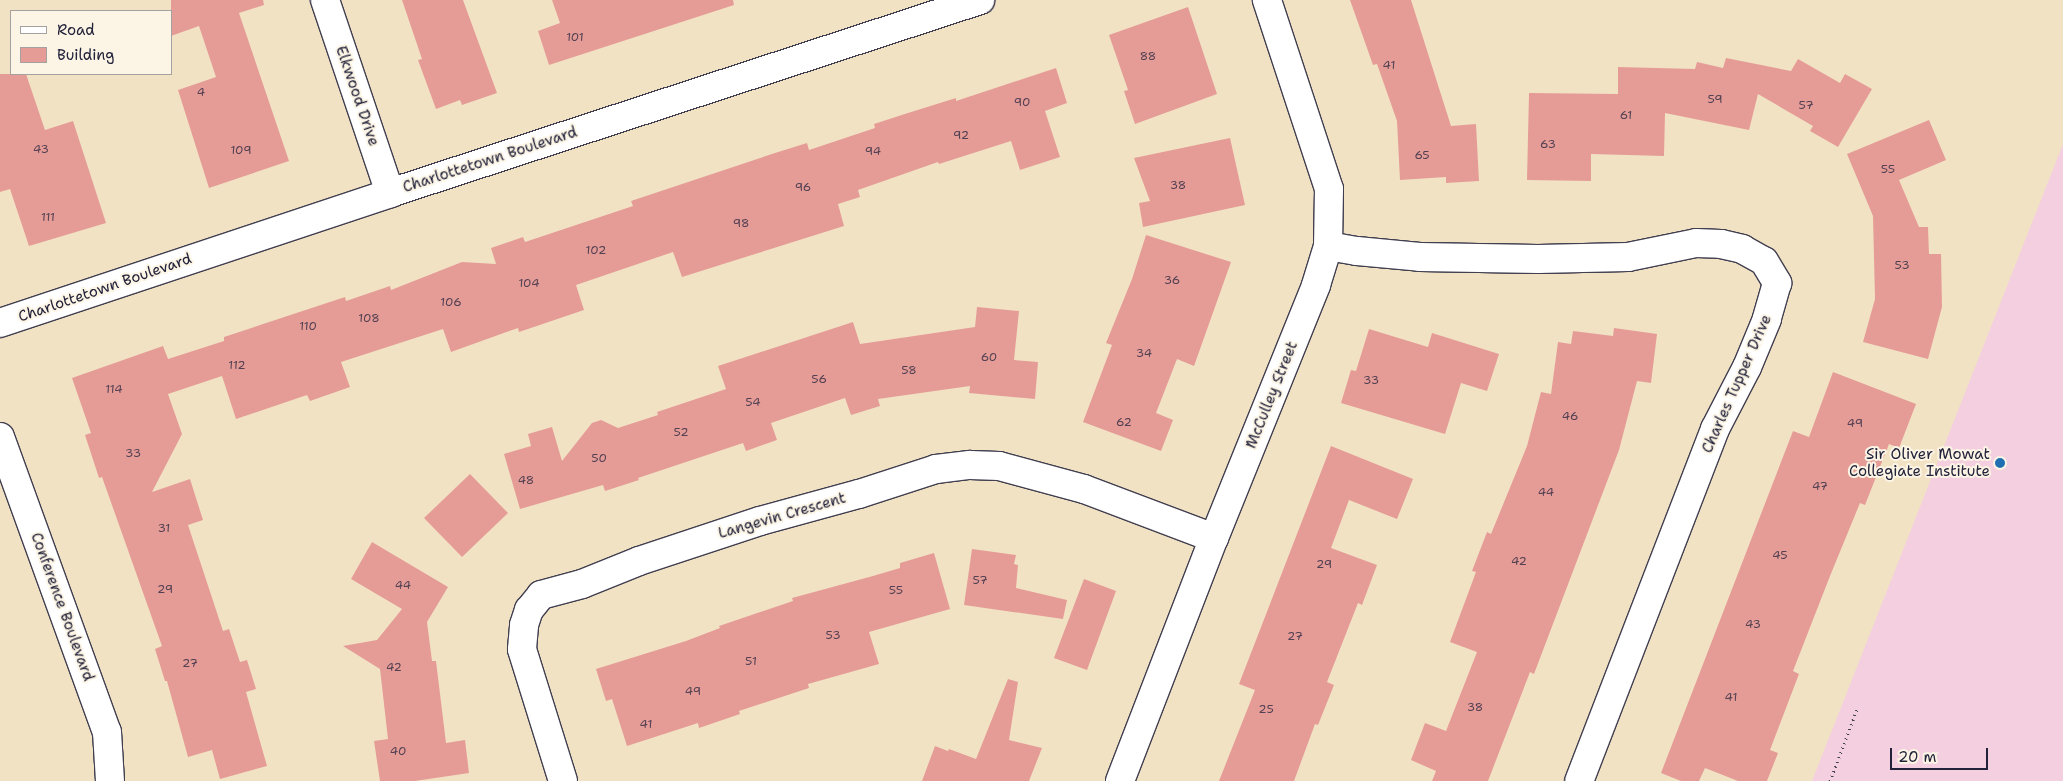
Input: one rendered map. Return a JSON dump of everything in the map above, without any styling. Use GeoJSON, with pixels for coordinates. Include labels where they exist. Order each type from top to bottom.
{"type":"FeatureCollection","features":[{"type":"Feature","properties":{"kind":"street","name":"Elkwood Drive"},"geometry":{"type":"LineString","coordinates":[[325,0],[390,192]]}},
{"type":"Feature","properties":{"kind":"street","name":"Charlottetown Boulevard"},"geometry":{"type":"LineString","coordinates":[[0,323],[390,192],[980,0]]}},
{"type":"Feature","properties":{"kind":"street","name":"McCulley Street"},"geometry":{"type":"LineString","coordinates":[[1120,781],[1214,538],[1316,285],[1328,246],[1329,189],[1268,0]]}},
{"type":"Feature","properties":{"kind":"street","name":"Charles Tupper Drive"},"geometry":{"type":"LineString","coordinates":[[1328,246],[1420,257],[1538,259],[1628,257],[1696,243],[1721,244],[1742,249],[1764,261],[1777,283],[1767,320],[1747,367],[1715,429],[1579,781]]}},
{"type":"Feature","properties":{"kind":"street","name":"Conference Boulevard"},"geometry":{"type":"LineString","coordinates":[[0,436],[107,732],[110,781]]}},
{"type":"Feature","properties":{"kind":"street","name":"Langevin Crescent"},"geometry":{"type":"LineString","coordinates":[[563,781],[522,649],[524,625],[529,610],[541,595],[582,584],[639,561],[760,521],[859,494],[936,468],[970,465],[999,466],[1084,489],[1214,538]]}},
{"type":"Feature","properties":{"kind":"path"},"geometry":{"type":"LineString","coordinates":[[1830,781],[1857,709]]}},
{"type":"Feature","properties":{"kind":"shaded area","name":"Sir Oliver Mowat Collegiate Institute"},"geometry":{"type":"Polygon","coordinates":[[[2063,144],[2063,781],[1812,781],[2063,144]]]}},
{"type":"Feature","properties":{"kind":"building"},"geometry":{"type":"Polygon","coordinates":[[[171,0],[263,0],[264,5],[239,13],[289,161],[209,188],[178,90],[216,77],[199,26],[172,36],[171,0]]]}},
{"type":"Feature","properties":{"kind":"building"},"geometry":{"type":"Polygon","coordinates":[[[402,0],[463,0],[497,93],[462,105],[460,100],[436,109],[418,60],[422,59],[402,0]]]}},
{"type":"Feature","properties":{"kind":"building"},"geometry":{"type":"Polygon","coordinates":[[[552,0],[733,0],[734,5],[549,65],[538,31],[560,23],[552,0]]]}},
{"type":"Feature","properties":{"kind":"building"},"geometry":{"type":"Polygon","coordinates":[[[1350,0],[1411,0],[1451,126],[1476,124],[1479,181],[1446,183],[1446,177],[1400,180],[1397,121],[1377,64],[1373,65],[1350,0]]]}},
{"type":"Feature","properties":{"kind":"building"},"geometry":{"type":"Polygon","coordinates":[[[1188,7],[1217,94],[1135,124],[1124,91],[1128,90],[1109,35],[1188,7]]]}},
{"type":"Feature","properties":{"kind":"building"},"geometry":{"type":"Polygon","coordinates":[[[1726,58],[1791,71],[1798,59],[1840,83],[1845,74],[1872,89],[1838,147],[1810,131],[1813,126],[1758,94],[1749,130],[1665,113],[1664,156],[1591,154],[1591,181],[1527,180],[1529,93],[1618,94],[1618,67],[1695,69],[1697,62],[1723,68],[1726,58]]]}},
{"type":"Feature","properties":{"kind":"building"},"geometry":{"type":"Polygon","coordinates":[[[1056,68],[1067,103],[1045,111],[1060,157],[1020,170],[1011,141],[939,164],[938,162],[858,190],[860,197],[838,204],[844,226],[682,277],[673,252],[576,285],[584,310],[519,332],[518,328],[451,352],[443,329],[341,362],[350,387],[310,401],[307,395],[236,419],[222,376],[168,394],[182,434],[152,492],[190,479],[203,520],[188,525],[223,631],[229,629],[240,662],[247,660],[256,689],[246,692],[267,766],[220,779],[212,750],[188,757],[167,681],[165,681],[155,649],[162,646],[102,477],[99,478],[85,435],[91,433],[72,378],[163,346],[168,359],[224,341],[224,337],[345,297],[346,301],[390,286],[391,290],[462,262],[496,264],[491,248],[523,237],[525,242],[633,206],[631,201],[775,153],[807,143],[809,150],[875,128],[874,124],[956,98],[956,101],[1056,68]]]}},
{"type":"Feature","properties":{"kind":"building"},"geometry":{"type":"Polygon","coordinates":[[[0,74],[26,75],[45,130],[73,121],[106,223],[29,246],[10,189],[0,192],[0,74]]]}},
{"type":"Feature","properties":{"kind":"building"},"geometry":{"type":"Polygon","coordinates":[[[1929,120],[1946,160],[1899,180],[1919,227],[1928,227],[1929,254],[1941,254],[1942,307],[1928,359],[1863,342],[1875,299],[1873,216],[1847,154],[1929,120]]]}},
{"type":"Feature","properties":{"kind":"building"},"geometry":{"type":"Polygon","coordinates":[[[1230,138],[1245,205],[1143,227],[1139,203],[1150,201],[1134,158],[1230,138]]]}},
{"type":"Feature","properties":{"kind":"building"},"geometry":{"type":"Polygon","coordinates":[[[1146,235],[1231,262],[1194,366],[1177,359],[1156,413],[1173,420],[1161,451],[1083,422],[1112,345],[1106,343],[1132,279],[1146,235]]]}},
{"type":"Feature","properties":{"kind":"building"},"geometry":{"type":"Polygon","coordinates":[[[977,307],[1019,311],[1014,360],[1038,362],[1035,399],[969,393],[970,386],[878,399],[880,406],[851,415],[845,398],[771,423],[777,440],[746,451],[743,443],[605,491],[603,485],[520,509],[504,454],[531,446],[528,434],[552,427],[562,461],[592,423],[601,420],[618,428],[658,415],[657,412],[726,389],[718,366],[853,322],[860,344],[975,327],[977,307]]]}},
{"type":"Feature","properties":{"kind":"building"},"geometry":{"type":"Polygon","coordinates":[[[1614,328],[1657,334],[1651,383],[1637,381],[1619,450],[1534,674],[1530,672],[1488,781],[1432,781],[1436,771],[1411,760],[1425,723],[1446,731],[1477,652],[1450,642],[1476,572],[1472,571],[1487,532],[1491,534],[1527,446],[1541,392],[1551,394],[1558,342],[1571,344],[1573,331],[1613,336],[1614,328]]]}},
{"type":"Feature","properties":{"kind":"building"},"geometry":{"type":"Polygon","coordinates":[[[1369,329],[1428,347],[1432,333],[1499,354],[1487,391],[1461,383],[1445,434],[1341,403],[1351,370],[1356,371],[1369,329]]]}},
{"type":"Feature","properties":{"kind":"building"},"geometry":{"type":"Polygon","coordinates":[[[1833,372],[1916,404],[1899,448],[1889,444],[1865,505],[1860,503],[1830,576],[1793,671],[1799,674],[1770,750],[1778,753],[1767,781],[1738,781],[1705,768],[1699,781],[1681,781],[1661,773],[1793,431],[1809,437],[1833,372]]]}},
{"type":"Feature","properties":{"kind":"building"},"geometry":{"type":"Polygon","coordinates":[[[1331,446],[1413,479],[1397,519],[1349,500],[1331,548],[1377,565],[1362,605],[1358,603],[1327,682],[1334,685],[1318,725],[1315,724],[1294,781],[1219,781],[1255,690],[1239,684],[1331,446]]]}},
{"type":"Feature","properties":{"kind":"building"},"geometry":{"type":"Polygon","coordinates":[[[470,474],[508,513],[462,557],[424,518],[470,474]]]}},
{"type":"Feature","properties":{"kind":"building"},"geometry":{"type":"Polygon","coordinates":[[[372,542],[448,587],[427,622],[432,661],[436,661],[446,743],[465,740],[469,773],[415,781],[380,781],[374,741],[388,739],[380,669],[343,646],[377,640],[402,609],[351,579],[372,542]]]}},
{"type":"Feature","properties":{"kind":"building"},"geometry":{"type":"Polygon","coordinates":[[[972,549],[1016,555],[1014,564],[1018,565],[1016,588],[1067,600],[1063,619],[964,605],[972,549]]]}},
{"type":"Feature","properties":{"kind":"building"},"geometry":{"type":"Polygon","coordinates":[[[934,553],[950,609],[869,632],[879,664],[808,684],[809,688],[739,711],[740,714],[699,728],[698,723],[627,746],[612,699],[606,701],[596,669],[686,641],[720,628],[719,626],[793,601],[792,598],[900,568],[900,563],[934,553]]]}},
{"type":"Feature","properties":{"kind":"building"},"geometry":{"type":"Polygon","coordinates":[[[1084,579],[1116,591],[1087,670],[1054,658],[1084,579]]]}},
{"type":"Feature","properties":{"kind":"building"},"geometry":{"type":"Polygon","coordinates":[[[1008,679],[1018,682],[1009,740],[1042,748],[1029,781],[922,781],[935,746],[976,759],[1008,679]]]}},
{"type":"Feature","properties":{"kind":"place","name":"Sir Oliver Mowat Collegiate Institute"},"geometry":{"type":"Point","coordinates":[2000,463]}}]}
